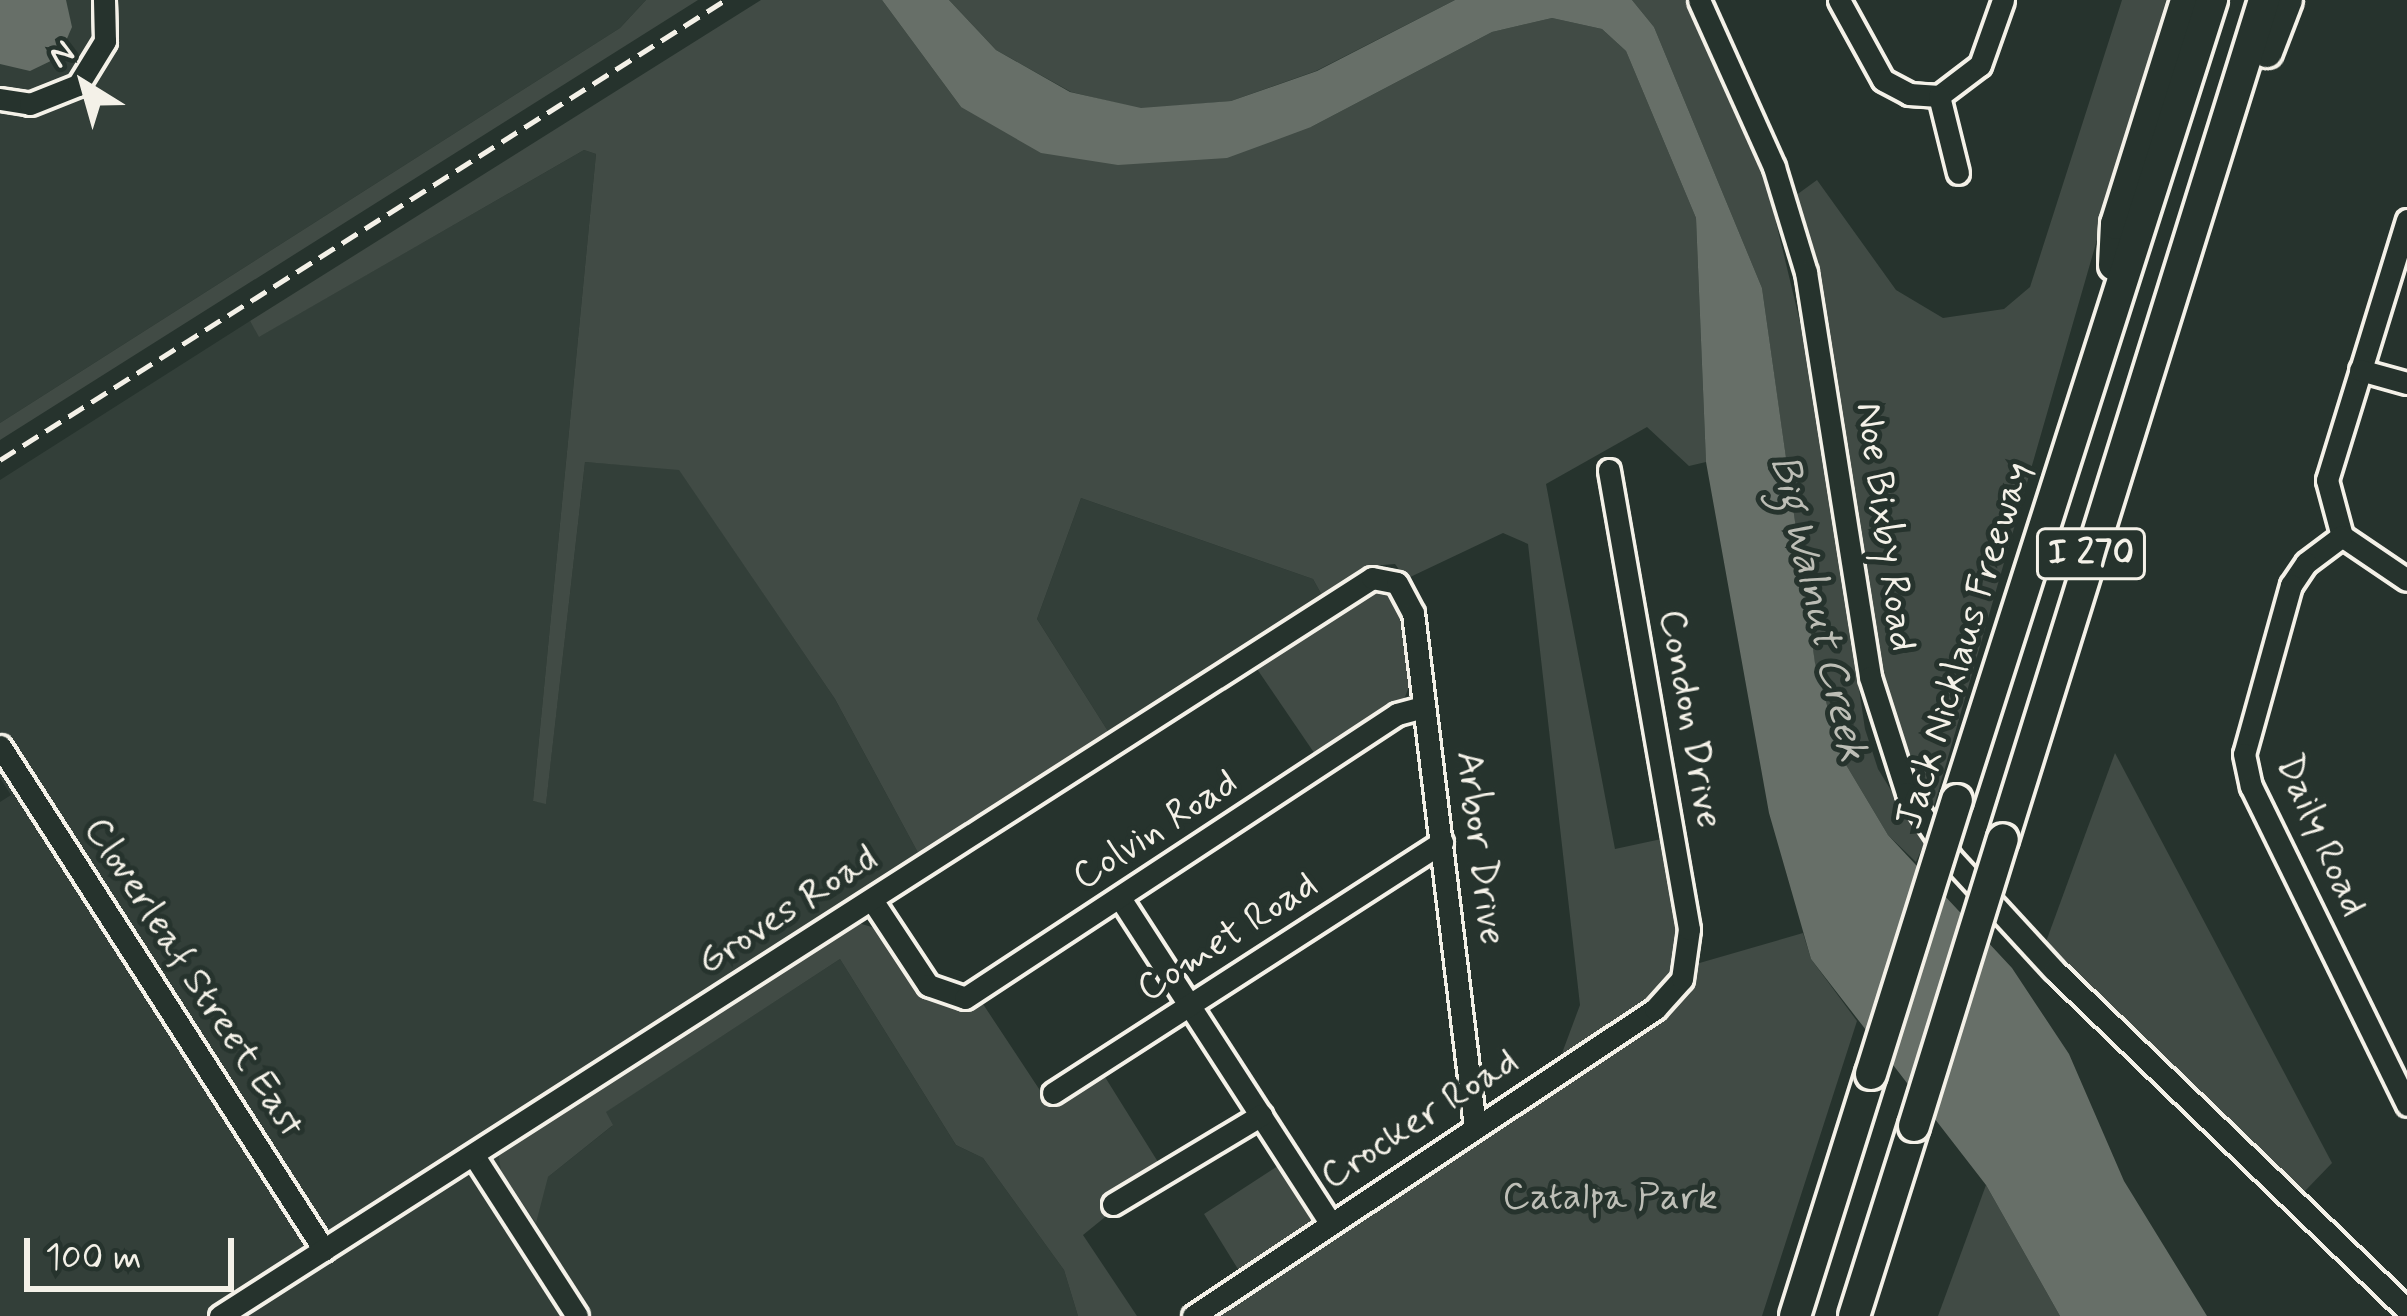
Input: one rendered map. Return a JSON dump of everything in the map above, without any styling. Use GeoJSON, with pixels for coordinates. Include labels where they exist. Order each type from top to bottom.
{"type":"FeatureCollection","features":[{"type":"Feature","properties":{"kind":"highway"},"geometry":{"type":"LineString","coordinates":[[2113,305],[2116,224],[2186,0]]}},
{"type":"Feature","properties":{"kind":"highway","name":"Jack Nicklaus Freeway"},"geometry":{"type":"LineString","coordinates":[[1795,1316],[2212,0]]}},
{"type":"Feature","properties":{"kind":"highway","name":"I 270"},"geometry":{"type":"LineString","coordinates":[[1854,1316],[2264,0]]}},
{"type":"Feature","properties":{"kind":"highway"},"geometry":{"type":"LineString","coordinates":[[2182,270],[2288,0]]}},
{"type":"Feature","properties":{"kind":"street"},"geometry":{"type":"LineString","coordinates":[[0,99],[30,104],[78,85],[105,41],[104,0]]}},
{"type":"Feature","properties":{"kind":"street","name":"Noe Bixby Road"},"geometry":{"type":"LineString","coordinates":[[1699,0],[1774,167],[1806,272],[1870,677],[1907,793],[1951,858],[2054,970],[2405,1305]]}},
{"type":"Feature","properties":{"kind":"street"},"geometry":{"type":"LineString","coordinates":[[1839,0],[1883,80],[1909,94],[1939,96],[1980,65],[2003,0]]}},
{"type":"Feature","properties":{"kind":"street"},"geometry":{"type":"LineString","coordinates":[[1939,96],[1958,173]]}},
{"type":"Feature","properties":{"kind":"street"},"geometry":{"type":"LineString","coordinates":[[2407,220],[2327,480],[2342,536],[2407,580]]}},
{"type":"Feature","properties":{"kind":"street"},"geometry":{"type":"LineString","coordinates":[[2360,370],[2407,383]]}},
{"type":"Feature","properties":{"kind":"street","name":"Condon Drive"},"geometry":{"type":"LineString","coordinates":[[1609,470],[1689,929],[1682,979]]}},
{"type":"Feature","properties":{"kind":"street","name":"Daily Road"},"geometry":{"type":"LineString","coordinates":[[2342,536],[2291,585],[2244,754],[2251,785],[2407,1105]]}},
{"type":"Feature","properties":{"kind":"street","name":"Groves Road"},"geometry":{"type":"LineString","coordinates":[[220,1316],[1363,581],[1397,583]]}},
{"type":"Feature","properties":{"kind":"street","name":"Arbor Drive"},"geometry":{"type":"LineString","coordinates":[[1397,583],[1413,613],[1475,1127]]}},
{"type":"Feature","properties":{"kind":"street","name":"Colvin Road"},"geometry":{"type":"LineString","coordinates":[[872,900],[928,985],[965,998],[1397,714],[1424,707]]}},
{"type":"Feature","properties":{"kind":"street","name":"Cloverleaf Street East"},"geometry":{"type":"LineString","coordinates":[[0,746],[324,1250]]}},
{"type":"Feature","properties":{"kind":"street","name":"Comet Road"},"geometry":{"type":"LineString","coordinates":[[1054,1093],[1442,842]]}},
{"type":"Feature","properties":{"kind":"street"},"geometry":{"type":"LineString","coordinates":[[1120,898],[1330,1221]]}},
{"type":"Feature","properties":{"kind":"street","name":"Crocker Road"},"geometry":{"type":"LineString","coordinates":[[1193,1316],[1655,1009],[1682,979]]}},
{"type":"Feature","properties":{"kind":"street"},"geometry":{"type":"LineString","coordinates":[[1113,1204],[1261,1115]]}},
{"type":"Feature","properties":{"kind":"street"},"geometry":{"type":"LineString","coordinates":[[474,1156],[577,1316]]}},
{"type":"Feature","properties":{"kind":"shaded area"},"geometry":{"type":"Polygon","coordinates":[[[0,0],[646,0],[620,28],[0,423],[0,0]]]}},
{"type":"Feature","properties":{"kind":"shaded area"},"geometry":{"type":"Polygon","coordinates":[[[0,0],[66,0],[72,27],[59,57],[30,71],[0,64],[0,0]]]}},
{"type":"Feature","properties":{"kind":"shaded area"},"geometry":{"type":"Polygon","coordinates":[[[882,0],[949,0],[996,50],[1070,92],[1141,108],[1231,101],[1317,71],[1455,0],[1632,0],[1654,27],[1762,288],[1815,663],[1842,758],[1888,835],[2012,968],[2069,1054],[2124,1181],[2207,1316],[2060,1316],[1986,1185],[1811,959],[1769,813],[1706,462],[1696,218],[1626,51],[1602,29],[1552,18],[1492,32],[1311,127],[1227,158],[1118,165],[1041,153],[961,107],[882,0]]]}},
{"type":"Feature","properties":{"kind":"shaded area"},"geometry":{"type":"Polygon","coordinates":[[[584,150],[596,154],[533,801],[546,803],[585,462],[679,469],[835,699],[922,860],[855,922],[509,1140],[548,1177],[612,1126],[605,1112],[840,959],[956,1145],[983,1158],[1064,1270],[1078,1316],[0,1316],[0,802],[11,795],[0,778],[0,480],[250,321],[260,336],[584,150]]]}},
{"type":"Feature","properties":{"kind":"shaded area"},"geometry":{"type":"Polygon","coordinates":[[[1081,498],[1313,579],[1323,597],[1111,736],[1037,619],[1081,498]]]}},
{"type":"Feature","properties":{"kind":"green space"},"geometry":{"type":"Polygon","coordinates":[[[646,0],[698,0],[0,440],[0,423],[620,28],[646,0]]]}},
{"type":"Feature","properties":{"kind":"green space","name":"Catalpa Park"},"geometry":{"type":"Polygon","coordinates":[[[761,0],[882,0],[961,107],[1311,127],[1492,32],[1552,18],[1602,29],[1626,51],[1696,218],[1706,462],[1689,466],[1647,427],[1546,484],[1615,849],[1666,838],[1696,964],[1803,933],[1811,959],[1857,1021],[1762,1316],[1184,1316],[1241,1274],[1204,1214],[1284,1162],[1324,1220],[1558,1064],[1580,1005],[1528,544],[1503,533],[1406,579],[1395,564],[1371,566],[1323,597],[1313,579],[1081,498],[1037,619],[1111,736],[922,860],[835,699],[679,470],[585,462],[546,804],[533,801],[596,154],[584,150],[259,337],[250,321],[761,0]]]}},
{"type":"Feature","properties":{"kind":"green space"},"geometry":{"type":"Polygon","coordinates":[[[949,0],[1455,0],[1316,71],[1231,101],[1141,109],[1071,92],[996,50],[949,0]]]}},
{"type":"Feature","properties":{"kind":"green space"},"geometry":{"type":"Polygon","coordinates":[[[1632,0],[1687,0],[1763,168],[1812,372],[1865,729],[1878,769],[1924,844],[1916,862],[1888,835],[1842,758],[1815,664],[1762,288],[1654,27],[1632,0]]]}},
{"type":"Feature","properties":{"kind":"green space"},"geometry":{"type":"Polygon","coordinates":[[[2122,0],[2166,0],[1932,813],[1901,748],[1879,653],[1823,296],[1795,196],[1817,180],[1896,290],[1943,318],[2004,309],[2030,287],[2122,0]]]}},
{"type":"Feature","properties":{"kind":"green space"},"geometry":{"type":"Polygon","coordinates":[[[1362,592],[1386,592],[1401,605],[1412,679],[1403,702],[1319,760],[1253,663],[1362,592]]]}},
{"type":"Feature","properties":{"kind":"green space"},"geometry":{"type":"Polygon","coordinates":[[[2115,753],[2332,1163],[2304,1192],[2043,950],[2115,753]]]}},
{"type":"Feature","properties":{"kind":"green space"},"geometry":{"type":"Polygon","coordinates":[[[855,922],[875,928],[939,1004],[979,998],[1047,1101],[1100,1069],[1163,1170],[1083,1235],[1137,1316],[1078,1316],[1064,1270],[983,1158],[956,1145],[840,959],[606,1112],[613,1125],[548,1177],[536,1223],[501,1171],[498,1151],[509,1140],[855,922]]]}},
{"type":"Feature","properties":{"kind":"green space"},"geometry":{"type":"Polygon","coordinates":[[[1986,1185],[2060,1316],[1938,1316],[1986,1185]]]}},
{"type":"Feature","properties":{"kind":"railway"},"geometry":{"type":"LineString","coordinates":[[0,460],[725,0]]}},
{"type":"Feature","properties":{"kind":"water label","name":"Big Walnut Creek"},"geometry":{"type":"Point","coordinates":[1817,608]}}]}
